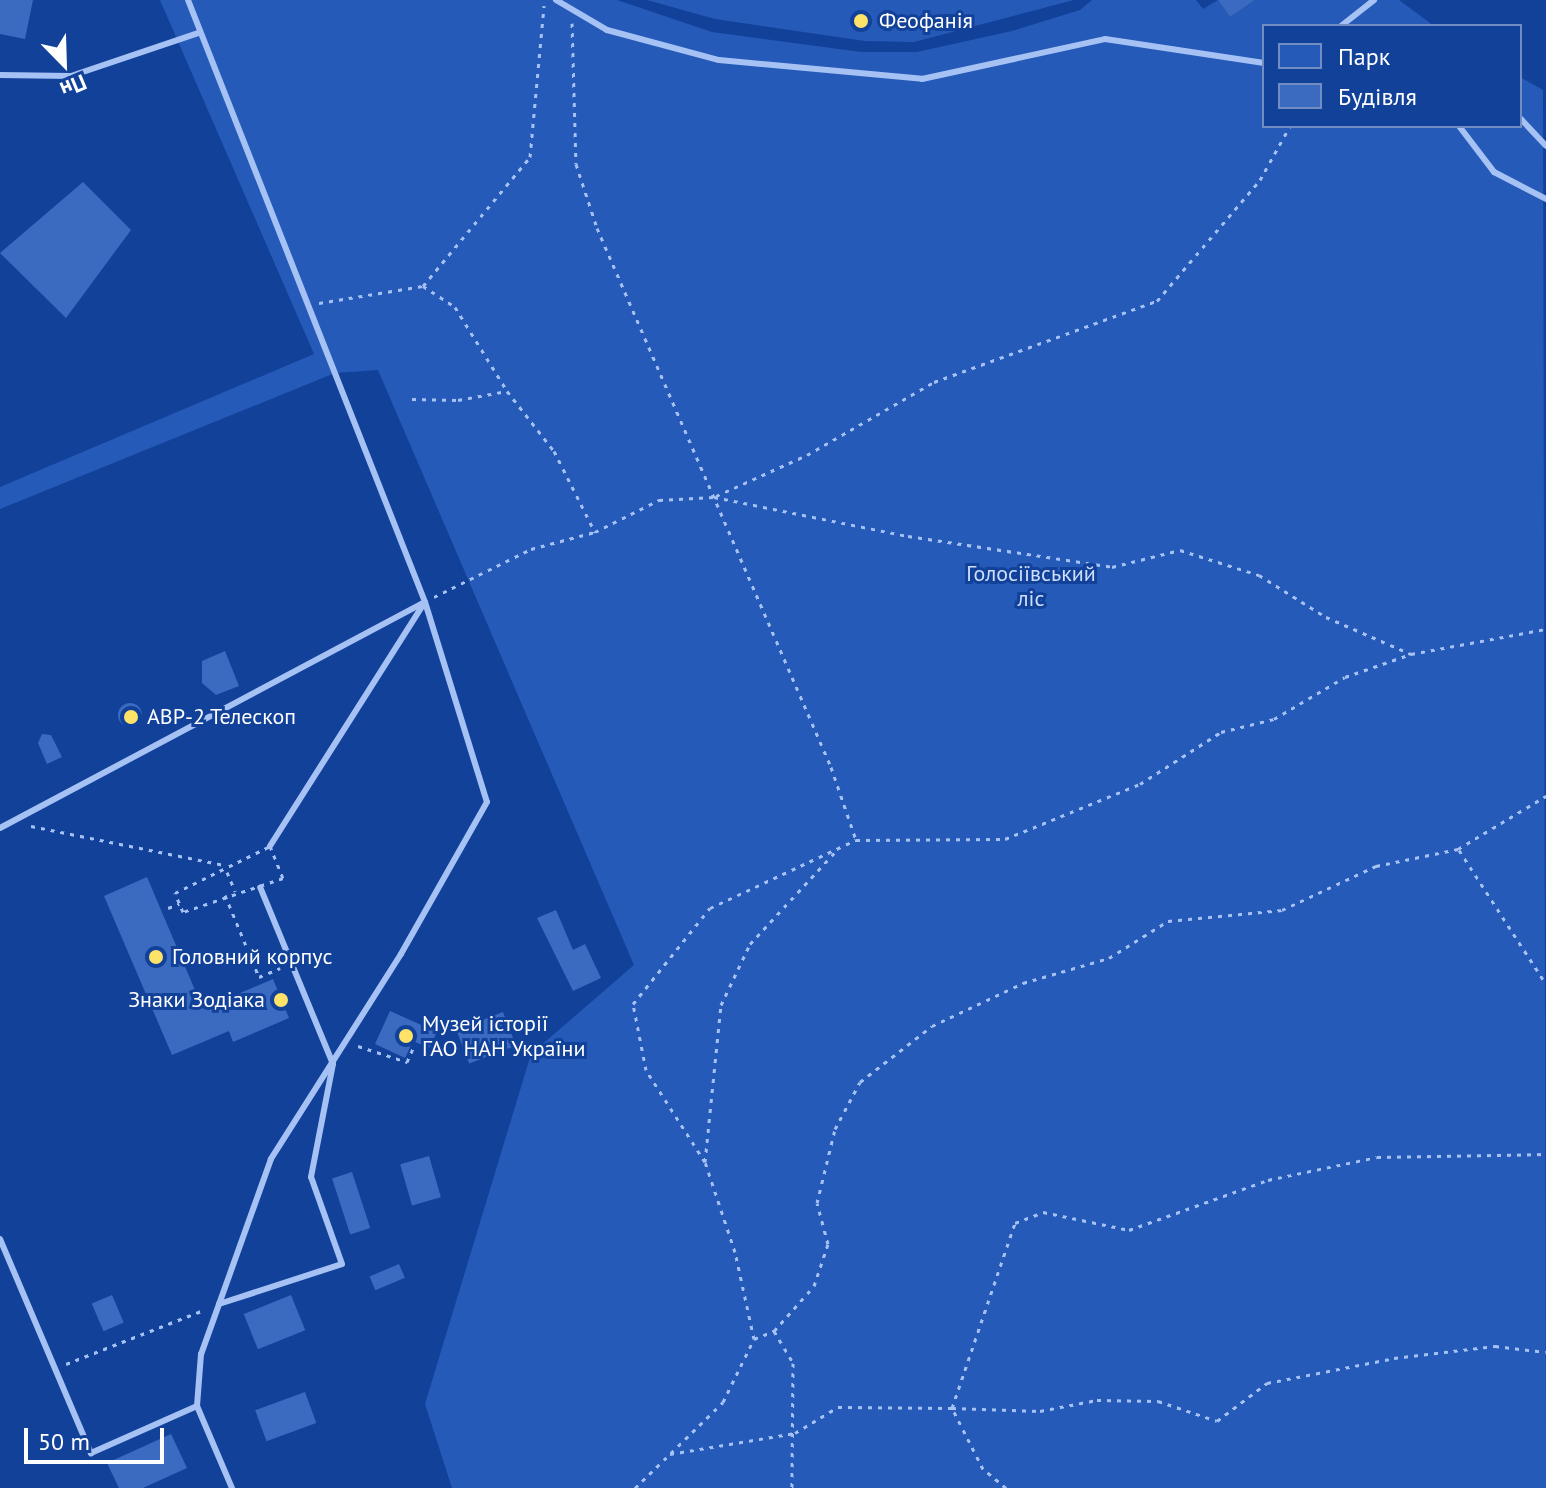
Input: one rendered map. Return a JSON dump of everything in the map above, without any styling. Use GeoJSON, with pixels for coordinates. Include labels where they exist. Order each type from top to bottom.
{"type":"FeatureCollection","features":[{"type":"Feature","properties":{"kind":"lane"},"geometry":{"type":"LineString","coordinates":[[188,0],[198,33],[425,602],[487,802],[347,1042],[271,1159],[201,1354],[197,1406],[232,1488]]}},
{"type":"Feature","properties":{"kind":"lane"},"geometry":{"type":"LineString","coordinates":[[556,0],[607,30],[719,60],[922,79],[1105,39],[1262,63]]}},
{"type":"Feature","properties":{"kind":"lane"},"geometry":{"type":"LineString","coordinates":[[1344,24],[1374,0]]}},
{"type":"Feature","properties":{"kind":"lane"},"geometry":{"type":"LineString","coordinates":[[0,75],[71,76],[198,33]]}},
{"type":"Feature","properties":{"kind":"lane"},"geometry":{"type":"LineString","coordinates":[[1522,120],[1546,146]]}},
{"type":"Feature","properties":{"kind":"lane"},"geometry":{"type":"LineString","coordinates":[[1461,128],[1494,172],[1546,199]]}},
{"type":"Feature","properties":{"kind":"lane"},"geometry":{"type":"LineString","coordinates":[[0,828],[425,602]]}},
{"type":"Feature","properties":{"kind":"lane"},"geometry":{"type":"LineString","coordinates":[[270,846],[425,602]]}},
{"type":"Feature","properties":{"kind":"lane"},"geometry":{"type":"LineString","coordinates":[[219,1304],[342,1264],[311,1177],[333,1064],[260,887]]}},
{"type":"Feature","properties":{"kind":"lane"},"geometry":{"type":"LineString","coordinates":[[0,1239],[91,1453],[197,1406]]}},
{"type":"Feature","properties":{"kind":"path"},"geometry":{"type":"LineString","coordinates":[[308,305],[423,286],[530,157],[545,0]]}},
{"type":"Feature","properties":{"kind":"path"},"geometry":{"type":"LineString","coordinates":[[572,12],[576,164],[597,228],[831,767],[856,840]]}},
{"type":"Feature","properties":{"kind":"path"},"geometry":{"type":"LineString","coordinates":[[714,497],[807,455],[934,382],[1157,301],[1260,180],[1289,128]]}},
{"type":"Feature","properties":{"kind":"path"},"geometry":{"type":"LineString","coordinates":[[423,286],[455,307],[507,391],[554,451],[595,532]]}},
{"type":"Feature","properties":{"kind":"path"},"geometry":{"type":"LineString","coordinates":[[412,399],[458,400],[507,391]]}},
{"type":"Feature","properties":{"kind":"path"},"geometry":{"type":"LineString","coordinates":[[425,602],[531,549],[595,532],[659,500],[714,497],[908,536],[1112,567],[1180,550],[1259,575],[1326,617],[1411,654]]}},
{"type":"Feature","properties":{"kind":"path"},"geometry":{"type":"LineString","coordinates":[[635,1488],[723,1402],[754,1339],[735,1252],[705,1162],[646,1070],[633,1004],[710,908],[856,840],[1005,839],[1140,784],[1221,732],[1274,719],[1345,677],[1411,654],[1546,629]]}},
{"type":"Feature","properties":{"kind":"path"},"geometry":{"type":"LineString","coordinates":[[754,1339],[774,1331],[814,1286],[828,1244],[817,1203],[835,1129],[860,1082],[932,1026],[1023,983],[1109,958],[1168,921],[1282,910],[1376,866],[1458,849],[1546,796]]}},
{"type":"Feature","properties":{"kind":"path"},"geometry":{"type":"LineString","coordinates":[[12,822],[224,865],[270,846],[283,878],[237,897],[224,865]]}},
{"type":"Feature","properties":{"kind":"path"},"geometry":{"type":"LineString","coordinates":[[1458,849],[1486,885],[1546,984]]}},
{"type":"Feature","properties":{"kind":"path"},"geometry":{"type":"LineString","coordinates":[[705,1162],[721,1005],[750,944],[838,850]]}},
{"type":"Feature","properties":{"kind":"path"},"geometry":{"type":"LineString","coordinates":[[227,872],[175,893],[179,904],[183,912],[235,891]]}},
{"type":"Feature","properties":{"kind":"path"},"geometry":{"type":"LineString","coordinates":[[225,895],[259,977],[292,963]]}},
{"type":"Feature","properties":{"kind":"path"},"geometry":{"type":"LineString","coordinates":[[168,908],[179,904]]}},
{"type":"Feature","properties":{"kind":"path"},"geometry":{"type":"LineString","coordinates":[[347,1042],[407,1062],[414,1046]]}},
{"type":"Feature","properties":{"kind":"path"},"geometry":{"type":"LineString","coordinates":[[1006,1488],[983,1469],[952,1408],[1015,1223],[1043,1212],[1129,1230],[1268,1180],[1377,1157],[1546,1154]]}},
{"type":"Feature","properties":{"kind":"path"},"geometry":{"type":"LineString","coordinates":[[55,1368],[219,1304]]}},
{"type":"Feature","properties":{"kind":"path"},"geometry":{"type":"LineString","coordinates":[[774,1331],[793,1363],[795,1433],[792,1488]]}},
{"type":"Feature","properties":{"kind":"path"},"geometry":{"type":"LineString","coordinates":[[670,1454],[795,1433],[838,1407],[1040,1411],[1097,1400],[1158,1401],[1217,1421],[1267,1383],[1466,1350],[1546,1352]]}},
{"type":"Feature","properties":{"kind":"green space","name":"Голосіївський ліс"},"geometry":{"type":"Polygon","coordinates":[[[160,0],[617,0],[712,32],[861,52],[917,52],[1012,31],[1080,10],[1092,0],[1196,0],[1203,9],[1218,0],[1230,17],[1255,0],[1399,0],[1431,24],[1262,24],[1262,128],[1522,128],[1522,78],[1543,90],[1546,1488],[452,1488],[425,1404],[531,1054],[634,965],[378,370],[335,373],[0,509],[0,487],[314,354],[160,0]]]}},
{"type":"Feature","properties":{"kind":"green space","name":"Феофанія"},"geometry":{"type":"Polygon","coordinates":[[[647,0],[1074,0],[914,42],[865,41],[715,19],[647,0]]]}},
{"type":"Feature","properties":{"kind":"building"},"geometry":{"type":"Polygon","coordinates":[[[0,0],[33,0],[25,39],[0,34],[0,0]]]}},
{"type":"Feature","properties":{"kind":"building"},"geometry":{"type":"Polygon","coordinates":[[[1218,0],[1255,0],[1230,17],[1218,0]]]}},
{"type":"Feature","properties":{"kind":"building"},"geometry":{"type":"Polygon","coordinates":[[[83,182],[131,230],[66,318],[0,253],[83,182]]]}},
{"type":"Feature","properties":{"kind":"building"},"geometry":{"type":"Polygon","coordinates":[[[225,651],[239,686],[216,695],[202,683],[202,661],[225,651]]]}},
{"type":"Feature","properties":{"kind":"building","name":"АВР-2 Телескоп"},"geometry":{"type":"Polygon","coordinates":[[[130,703],[139,706],[142,715],[139,724],[130,727],[121,724],[118,715],[121,706],[130,703]]]}},
{"type":"Feature","properties":{"kind":"building"},"geometry":{"type":"Polygon","coordinates":[[[42,734],[51,735],[62,757],[47,764],[38,743],[42,734]]]}},
{"type":"Feature","properties":{"kind":"building","name":"Головний корпус"},"geometry":{"type":"Polygon","coordinates":[[[147,877],[203,1009],[273,979],[289,1018],[233,1042],[229,1031],[172,1055],[104,896],[147,877]]]}},
{"type":"Feature","properties":{"kind":"building"},"geometry":{"type":"Polygon","coordinates":[[[556,910],[573,950],[585,944],[601,978],[573,991],[537,918],[556,910]]]}},
{"type":"Feature","properties":{"kind":"building","name":"Музей історії ГАО НАН України"},"geometry":{"type":"Polygon","coordinates":[[[390,1011],[437,1032],[429,1048],[413,1041],[405,1058],[375,1044],[390,1011]]]}},
{"type":"Feature","properties":{"kind":"building"},"geometry":{"type":"Polygon","coordinates":[[[503,1012],[516,1046],[469,1064],[456,1030],[503,1012]]]}},
{"type":"Feature","properties":{"kind":"building"},"geometry":{"type":"Polygon","coordinates":[[[429,1156],[441,1197],[412,1206],[400,1164],[429,1156]]]}},
{"type":"Feature","properties":{"kind":"building"},"geometry":{"type":"Polygon","coordinates":[[[352,1172],[370,1228],[350,1235],[332,1178],[352,1172]]]}},
{"type":"Feature","properties":{"kind":"building"},"geometry":{"type":"Polygon","coordinates":[[[399,1264],[405,1278],[375,1290],[370,1277],[399,1264]]]}},
{"type":"Feature","properties":{"kind":"building"},"geometry":{"type":"Polygon","coordinates":[[[112,1295],[124,1323],[103,1331],[92,1304],[112,1295]]]}},
{"type":"Feature","properties":{"kind":"building"},"geometry":{"type":"Polygon","coordinates":[[[291,1295],[305,1330],[258,1349],[244,1314],[291,1295]]]}},
{"type":"Feature","properties":{"kind":"building"},"geometry":{"type":"Polygon","coordinates":[[[305,1392],[316,1423],[266,1441],[255,1410],[305,1392]]]}},
{"type":"Feature","properties":{"kind":"building"},"geometry":{"type":"Polygon","coordinates":[[[171,1434],[187,1468],[143,1488],[119,1488],[107,1463],[171,1434]]]}},
{"type":"Feature","properties":{"kind":"place","name":"Феофанія"},"geometry":{"type":"Point","coordinates":[861,21]}},
{"type":"Feature","properties":{"kind":"place","name":"АВР-2 Телескоп"},"geometry":{"type":"Point","coordinates":[131,717]}},
{"type":"Feature","properties":{"kind":"place","name":"Головний корпус"},"geometry":{"type":"Point","coordinates":[156,957]}},
{"type":"Feature","properties":{"kind":"place","name":"Знаки Зодіака"},"geometry":{"type":"Point","coordinates":[281,1000]}},
{"type":"Feature","properties":{"kind":"place","name":"Музей історії ГАО НАН України"},"geometry":{"type":"Point","coordinates":[406,1036]}}]}
